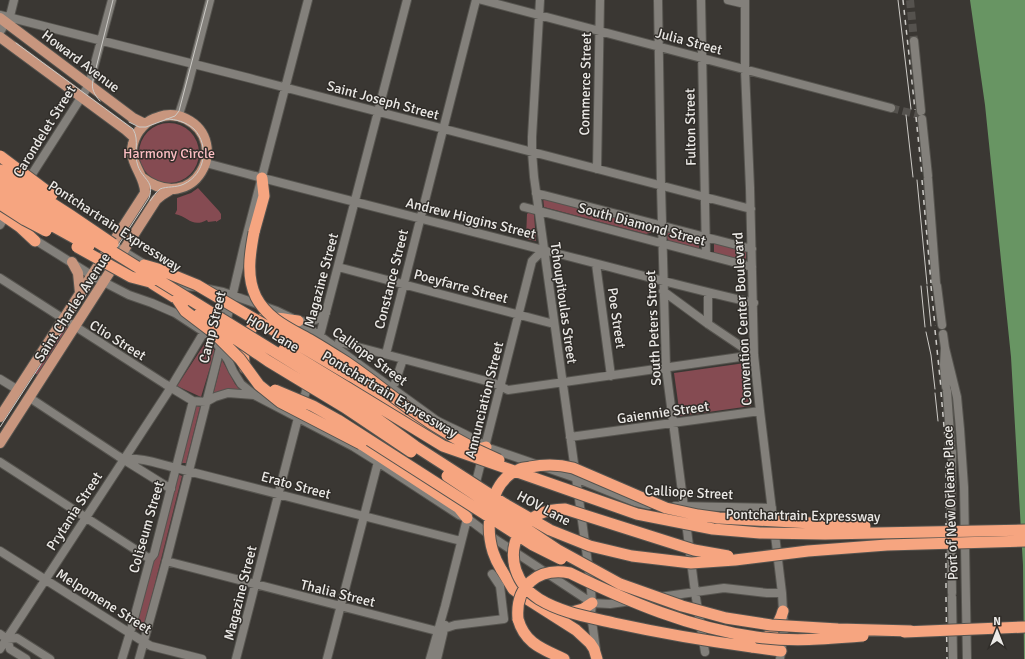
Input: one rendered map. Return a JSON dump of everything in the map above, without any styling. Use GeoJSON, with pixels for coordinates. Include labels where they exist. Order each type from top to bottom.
{"type":"FeatureCollection","features":[{"type":"Feature","properties":{"kind":"highway"},"geometry":{"type":"LineString","coordinates":[[0,156],[62,203],[70,215]]}},
{"type":"Feature","properties":{"kind":"highway","name":"Pontchartrain Expressway"},"geometry":{"type":"LineString","coordinates":[[0,170],[144,265],[350,388],[443,446],[637,514],[713,529],[760,533],[825,534],[953,531]]}},
{"type":"Feature","properties":{"kind":"highway"},"geometry":{"type":"LineString","coordinates":[[262,178],[264,196],[254,232],[249,258],[251,283],[256,297],[266,312],[278,322],[347,363],[408,408],[457,440],[524,470],[538,479]]}},
{"type":"Feature","properties":{"kind":"highway","name":"HOV Lane"},"geometry":{"type":"LineString","coordinates":[[0,181],[340,392],[415,446],[505,504],[550,530],[590,546],[652,559],[691,562],[735,560],[757,557]]}},
{"type":"Feature","properties":{"kind":"highway","name":"Pontchartrain Expressway"},"geometry":{"type":"LineString","coordinates":[[0,193],[40,219],[177,299],[268,361],[344,407],[558,550],[620,584],[682,606],[726,618],[771,625],[911,631]]}},
{"type":"Feature","properties":{"kind":"highway"},"geometry":{"type":"LineString","coordinates":[[0,204],[25,220],[65,240],[131,277],[150,282]]}},
{"type":"Feature","properties":{"kind":"highway"},"geometry":{"type":"LineString","coordinates":[[2,219],[20,227],[35,240]]}},
{"type":"Feature","properties":{"kind":"highway"},"geometry":{"type":"LineString","coordinates":[[144,265],[158,269],[197,285],[351,376],[445,439],[475,450],[486,446]]}},
{"type":"Feature","properties":{"kind":"highway"},"geometry":{"type":"LineString","coordinates":[[177,299],[185,311],[214,333],[240,359],[259,385],[274,398],[361,444],[459,508],[467,518]]}},
{"type":"Feature","properties":{"kind":"highway"},"geometry":{"type":"LineString","coordinates":[[298,321],[279,318],[265,318],[259,321],[251,330],[245,341],[243,353],[246,373],[251,380],[313,406],[338,420],[533,545],[620,584]]}},
{"type":"Feature","properties":{"kind":"highway"},"geometry":{"type":"LineString","coordinates":[[597,659],[594,649],[576,630],[513,589],[493,552],[490,509],[501,484],[517,470],[536,466],[561,465],[573,468],[666,508],[719,518],[953,531],[1025,530]]}},
{"type":"Feature","properties":{"kind":"highway"},"geometry":{"type":"LineString","coordinates":[[781,655],[752,647],[702,640],[634,627],[561,610],[539,599],[524,586],[516,573],[513,555],[517,536],[526,523],[540,514],[546,511],[565,509],[694,550],[732,556],[757,557],[808,551],[887,545],[1025,541]]}},
{"type":"Feature","properties":{"kind":"highway"},"geometry":{"type":"LineString","coordinates":[[564,659],[532,643],[523,633],[518,619],[518,604],[522,591],[534,579],[548,573],[570,573],[611,593],[664,614],[709,628],[757,637],[822,639],[911,631],[1025,627]]}},
{"type":"Feature","properties":{"kind":"highway"},"geometry":{"type":"LineString","coordinates":[[540,608],[568,614],[592,606]]}},
{"type":"Feature","properties":{"kind":"highway"},"geometry":{"type":"LineString","coordinates":[[752,647],[761,643],[775,628],[780,621],[783,611]]}},
{"type":"Feature","properties":{"kind":"main road","name":"Howard Avenue"},"geometry":{"type":"LineString","coordinates":[[4,18],[132,118],[145,124]]}},
{"type":"Feature","properties":{"kind":"main road","name":"Howard Avenue"},"geometry":{"type":"LineString","coordinates":[[0,37],[135,138]]}},
{"type":"Feature","properties":{"kind":"main road"},"geometry":{"type":"LineString","coordinates":[[135,138],[145,124],[152,120],[160,117],[177,116],[195,125],[203,136],[207,149],[206,163]]}},
{"type":"Feature","properties":{"kind":"main road","name":"Saint Charles Avenue"},"geometry":{"type":"LineString","coordinates":[[0,417],[62,319],[145,193],[145,187],[136,167],[132,152],[135,138]]}},
{"type":"Feature","properties":{"kind":"main road","name":"Saint Charles Avenue"},"geometry":{"type":"LineString","coordinates":[[0,443],[156,200],[170,190],[182,188],[194,181],[203,170],[206,163]]}},
{"type":"Feature","properties":{"kind":"main road"},"geometry":{"type":"LineString","coordinates":[[141,177],[155,187],[170,190]]}},
{"type":"Feature","properties":{"kind":"main road"},"geometry":{"type":"LineString","coordinates":[[72,262],[78,273],[80,293]]}},
{"type":"Feature","properties":{"kind":"main road"},"geometry":{"type":"LineString","coordinates":[[28,373],[41,381]]}},
{"type":"Feature","properties":{"kind":"main road"},"geometry":{"type":"LineString","coordinates":[[18,390],[30,398]]}},
{"type":"Feature","properties":{"kind":"street"},"geometry":{"type":"LineString","coordinates":[[0,32],[4,18],[14,0]]}},
{"type":"Feature","properties":{"kind":"street","name":"Carondelet Street"},"geometry":{"type":"LineString","coordinates":[[2,219],[89,85],[112,0]]}},
{"type":"Feature","properties":{"kind":"street"},"geometry":{"type":"LineString","coordinates":[[177,116],[181,109],[194,64],[210,0]]}},
{"type":"Feature","properties":{"kind":"street","name":"Camp Street"},"geometry":{"type":"LineString","coordinates":[[139,659],[166,561],[308,0]]}},
{"type":"Feature","properties":{"kind":"street","name":"Magazine Street"},"geometry":{"type":"LineString","coordinates":[[236,659],[298,418],[306,395],[354,202],[407,0]]}},
{"type":"Feature","properties":{"kind":"street","name":"Constance Street"},"geometry":{"type":"LineString","coordinates":[[386,354],[476,0]]}},
{"type":"Feature","properties":{"kind":"street","name":"Julia Street"},"geometry":{"type":"LineString","coordinates":[[482,0],[890,108]]}},
{"type":"Feature","properties":{"kind":"street","name":"Tchoupitoulas Street"},"geometry":{"type":"LineString","coordinates":[[540,0],[532,152],[543,250],[590,578],[592,606],[591,614],[597,659]]}},
{"type":"Feature","properties":{"kind":"street","name":"Commerce Street"},"geometry":{"type":"LineString","coordinates":[[597,169],[600,0]]}},
{"type":"Feature","properties":{"kind":"street","name":"South Peters Street"},"geometry":{"type":"LineString","coordinates":[[658,0],[662,242],[666,368],[695,592],[705,652]]}},
{"type":"Feature","properties":{"kind":"street","name":"Fulton Street"},"geometry":{"type":"LineString","coordinates":[[701,0],[706,254]]}},
{"type":"Feature","properties":{"kind":"street"},"geometry":{"type":"LineString","coordinates":[[728,0],[745,2]]}},
{"type":"Feature","properties":{"kind":"street","name":"Convention Center Boulevard"},"geometry":{"type":"LineString","coordinates":[[745,2],[745,70],[754,303],[754,354],[782,593],[784,630],[781,655]]}},
{"type":"Feature","properties":{"kind":"street","name":"Saint Joseph Street"},"geometry":{"type":"LineString","coordinates":[[4,18],[102,40],[751,209]]}},
{"type":"Feature","properties":{"kind":"street"},"geometry":{"type":"LineString","coordinates":[[914,41],[928,178],[936,284],[942,325]]}},
{"type":"Feature","properties":{"kind":"street","name":"Andrew Higgins Street"},"geometry":{"type":"LineString","coordinates":[[206,163],[708,293],[754,303]]}},
{"type":"Feature","properties":{"kind":"street","name":"Calliope Street"},"geometry":{"type":"LineString","coordinates":[[0,165],[24,187],[46,203],[112,245],[173,281],[184,286],[207,289],[232,296],[278,311],[298,321],[436,420],[449,428],[478,440],[486,446],[576,478],[635,502],[651,505],[772,508]]}},
{"type":"Feature","properties":{"kind":"street"},"geometry":{"type":"LineString","coordinates":[[536,193],[752,248]]}},
{"type":"Feature","properties":{"kind":"street","name":"South Diamond Street"},"geometry":{"type":"LineString","coordinates":[[524,207],[662,242],[752,267]]}},
{"type":"Feature","properties":{"kind":"street"},"geometry":{"type":"LineString","coordinates":[[35,240],[104,282],[129,295],[175,313],[204,332],[220,347],[241,384],[256,396],[378,462],[459,515],[467,518],[592,606],[724,588],[767,593],[782,593]]}},
{"type":"Feature","properties":{"kind":"street","name":"Annunciation Street"},"geometry":{"type":"LineString","coordinates":[[437,659],[445,606],[532,261],[543,250]]}},
{"type":"Feature","properties":{"kind":"street","name":"Poe Street"},"geometry":{"type":"LineString","coordinates":[[596,264],[611,376]]}},
{"type":"Feature","properties":{"kind":"street","name":"Poeyfarre Street"},"geometry":{"type":"LineString","coordinates":[[338,267],[554,324]]}},
{"type":"Feature","properties":{"kind":"street","name":"Clio Street"},"geometry":{"type":"LineString","coordinates":[[0,278],[170,388],[193,401],[206,402]]}},
{"type":"Feature","properties":{"kind":"street"},"geometry":{"type":"LineString","coordinates":[[664,291],[708,324],[754,354]]}},
{"type":"Feature","properties":{"kind":"street"},"geometry":{"type":"LineString","coordinates":[[708,293],[708,324]]}},
{"type":"Feature","properties":{"kind":"street","name":"Prytania Street"},"geometry":{"type":"LineString","coordinates":[[0,649],[3,637],[46,578],[170,388],[204,332],[232,296]]}},
{"type":"Feature","properties":{"kind":"street"},"geometry":{"type":"LineString","coordinates":[[279,408],[292,406],[301,394],[305,355],[302,334],[298,321],[307,323],[318,320],[326,313]]}},
{"type":"Feature","properties":{"kind":"street","name":"Port of New Orleans Place"},"geometry":{"type":"LineString","coordinates":[[943,334],[957,396],[960,429],[964,487],[967,659]]}},
{"type":"Feature","properties":{"kind":"street"},"geometry":{"type":"LineString","coordinates":[[339,342],[494,383],[508,390],[754,354]]}},
{"type":"Feature","properties":{"kind":"street","name":"Port of New Orleans Place"},"geometry":{"type":"LineString","coordinates":[[945,348],[944,365],[951,451],[953,659]]}},
{"type":"Feature","properties":{"kind":"street"},"geometry":{"type":"LineString","coordinates":[[396,383],[403,359]]}},
{"type":"Feature","properties":{"kind":"street"},"geometry":{"type":"LineString","coordinates":[[0,379],[18,390]]}},
{"type":"Feature","properties":{"kind":"street"},"geometry":{"type":"LineString","coordinates":[[206,402],[215,397],[228,393],[256,396]]}},
{"type":"Feature","properties":{"kind":"street"},"geometry":{"type":"LineString","coordinates":[[30,398],[171,489]]}},
{"type":"Feature","properties":{"kind":"street","name":"Coliseum Street"},"geometry":{"type":"LineString","coordinates":[[122,659],[150,559],[154,554],[193,401]]}},
{"type":"Feature","properties":{"kind":"street","name":"Gaiennie Street"},"geometry":{"type":"LineString","coordinates":[[570,437],[760,412]]}},
{"type":"Feature","properties":{"kind":"street","name":"Erato Street"},"geometry":{"type":"LineString","coordinates":[[123,459],[130,458],[144,460],[189,471],[461,542]]}},
{"type":"Feature","properties":{"kind":"street"},"geometry":{"type":"LineString","coordinates":[[0,462],[150,559]]}},
{"type":"Feature","properties":{"kind":"street"},"geometry":{"type":"LineString","coordinates":[[327,659],[378,462]]}},
{"type":"Feature","properties":{"kind":"street","name":"Melpomene Street"},"geometry":{"type":"LineString","coordinates":[[0,545],[46,578]]}},
{"type":"Feature","properties":{"kind":"street","name":"Melpomene Street"},"geometry":{"type":"LineString","coordinates":[[0,551],[144,639],[151,646],[202,659]]}},
{"type":"Feature","properties":{"kind":"street","name":"Thalia Street"},"geometry":{"type":"LineString","coordinates":[[166,561],[340,607],[441,630],[455,625],[504,619],[500,586],[492,574]]}},
{"type":"Feature","properties":{"kind":"street","name":"Tchoupitoulas Street"},"geometry":{"type":"LineString","coordinates":[[592,606],[595,614],[602,659]]}},
{"type":"Feature","properties":{"kind":"street","name":"Annunciation Street"},"geometry":{"type":"LineString","coordinates":[[430,659],[441,630]]}},
{"type":"Feature","properties":{"kind":"street"},"geometry":{"type":"LineString","coordinates":[[3,637],[10,649],[26,659]]}},
{"type":"Feature","properties":{"kind":"street"},"geometry":{"type":"LineString","coordinates":[[3,637],[17,638],[50,659]]}},
{"type":"Feature","properties":{"kind":"green space","name":"Harmony Circle"},"geometry":{"type":"Polygon","coordinates":[[[169,123],[186,128],[194,136],[199,153],[194,170],[186,178],[169,183],[152,178],[144,170],[139,153],[144,136],[152,128],[169,123]]]}},
{"type":"Feature","properties":{"kind":"green space"},"geometry":{"type":"Polygon","coordinates":[[[198,188],[219,211],[221,214],[221,219],[216,222],[208,222],[207,220],[198,223],[175,214],[177,210],[177,198],[191,193],[198,188]]]}},
{"type":"Feature","properties":{"kind":"green space"},"geometry":{"type":"Polygon","coordinates":[[[543,197],[656,226],[658,229],[646,234],[544,207],[543,197]]]}},
{"type":"Feature","properties":{"kind":"green space"},"geometry":{"type":"Polygon","coordinates":[[[532,212],[534,215],[536,241],[526,238],[527,214],[532,212]]]}},
{"type":"Feature","properties":{"kind":"green space"},"geometry":{"type":"Polygon","coordinates":[[[668,231],[699,238],[699,249],[670,242],[667,238],[668,231]]]}},
{"type":"Feature","properties":{"kind":"green space"},"geometry":{"type":"Polygon","coordinates":[[[714,242],[746,251],[746,258],[744,260],[714,253],[714,242]]]}},
{"type":"Feature","properties":{"kind":"green space"},"geometry":{"type":"Polygon","coordinates":[[[62,325],[69,329],[39,376],[33,372],[62,325]]]}},
{"type":"Feature","properties":{"kind":"green space"},"geometry":{"type":"Polygon","coordinates":[[[207,340],[215,351],[201,397],[177,386],[207,340]]]}},
{"type":"Feature","properties":{"kind":"green space"},"geometry":{"type":"Polygon","coordinates":[[[222,360],[235,384],[241,391],[213,395],[222,360]]]}},
{"type":"Feature","properties":{"kind":"green space"},"geometry":{"type":"Polygon","coordinates":[[[745,363],[751,406],[680,416],[674,373],[745,363]]]}},
{"type":"Feature","properties":{"kind":"green space"},"geometry":{"type":"Polygon","coordinates":[[[195,405],[200,407],[186,463],[181,463],[180,462],[195,405]]]}},
{"type":"Feature","properties":{"kind":"green space"},"geometry":{"type":"Polygon","coordinates":[[[177,474],[182,476],[143,631],[141,631],[135,628],[177,474]]]}},
{"type":"Feature","properties":{"kind":"shaded area"},"geometry":{"type":"Polygon","coordinates":[[[970,0],[1025,0],[1025,659],[1023,565],[1011,357],[985,105],[970,0]]]}},
{"type":"Feature","properties":{"kind":"tunnel"},"geometry":{"type":"LineString","coordinates":[[910,0],[914,41]]}},
{"type":"Feature","properties":{"kind":"tunnel"},"geometry":{"type":"LineString","coordinates":[[891,108],[922,116]]}},
{"type":"Feature","properties":{"kind":"tram line"},"geometry":{"type":"LineString","coordinates":[[100,101],[96,96],[92,83],[113,0]]}},
{"type":"Feature","properties":{"kind":"tram line"},"geometry":{"type":"LineString","coordinates":[[129,122],[139,127],[146,127],[175,116],[179,111],[208,0]]}},
{"type":"Feature","properties":{"kind":"tram line"},"geometry":{"type":"LineString","coordinates":[[898,0],[911,109]]}},
{"type":"Feature","properties":{"kind":"tram line"},"geometry":{"type":"LineString","coordinates":[[0,427],[149,198],[151,188],[138,166],[136,156],[136,138],[133,129],[16,43]]}},
{"type":"Feature","properties":{"kind":"tram line"},"geometry":{"type":"LineString","coordinates":[[906,115],[913,177]]}},
{"type":"Feature","properties":{"kind":"tram line"},"geometry":{"type":"LineString","coordinates":[[150,201],[160,189],[175,187],[184,184],[191,179],[197,174],[203,159],[202,143],[194,129],[181,121],[166,119]]}},
{"type":"Feature","properties":{"kind":"tram line"},"geometry":{"type":"LineString","coordinates":[[917,180],[927,284]]}},
{"type":"Feature","properties":{"kind":"tram line"},"geometry":{"type":"LineString","coordinates":[[921,286],[925,327]]}},
{"type":"Feature","properties":{"kind":"tram line"},"geometry":{"type":"LineString","coordinates":[[927,286],[931,326]]}},
{"type":"Feature","properties":{"kind":"tram line"},"geometry":{"type":"LineString","coordinates":[[926,332],[931,355],[935,389]]}},
{"type":"Feature","properties":{"kind":"tram line"},"geometry":{"type":"LineString","coordinates":[[935,393],[938,421]]}},
{"type":"Feature","properties":{"kind":"railway"},"geometry":{"type":"LineString","coordinates":[[903,0],[915,110]]}},
{"type":"Feature","properties":{"kind":"railway"},"geometry":{"type":"LineString","coordinates":[[916,117],[922,176]]}},
{"type":"Feature","properties":{"kind":"railway"},"geometry":{"type":"LineString","coordinates":[[922,180],[931,283]]}},
{"type":"Feature","properties":{"kind":"railway"},"geometry":{"type":"LineString","coordinates":[[931,286],[935,326]]}},
{"type":"Feature","properties":{"kind":"railway"},"geometry":{"type":"LineString","coordinates":[[935,330],[941,388]]}},
{"type":"Feature","properties":{"kind":"railway"},"geometry":{"type":"LineString","coordinates":[[941,392],[946,450]]}},
{"type":"Feature","properties":{"kind":"railway"},"geometry":{"type":"LineString","coordinates":[[946,453],[946,593]]}},
{"type":"Feature","properties":{"kind":"railway"},"geometry":{"type":"LineString","coordinates":[[946,597],[947,659]]}}]}
